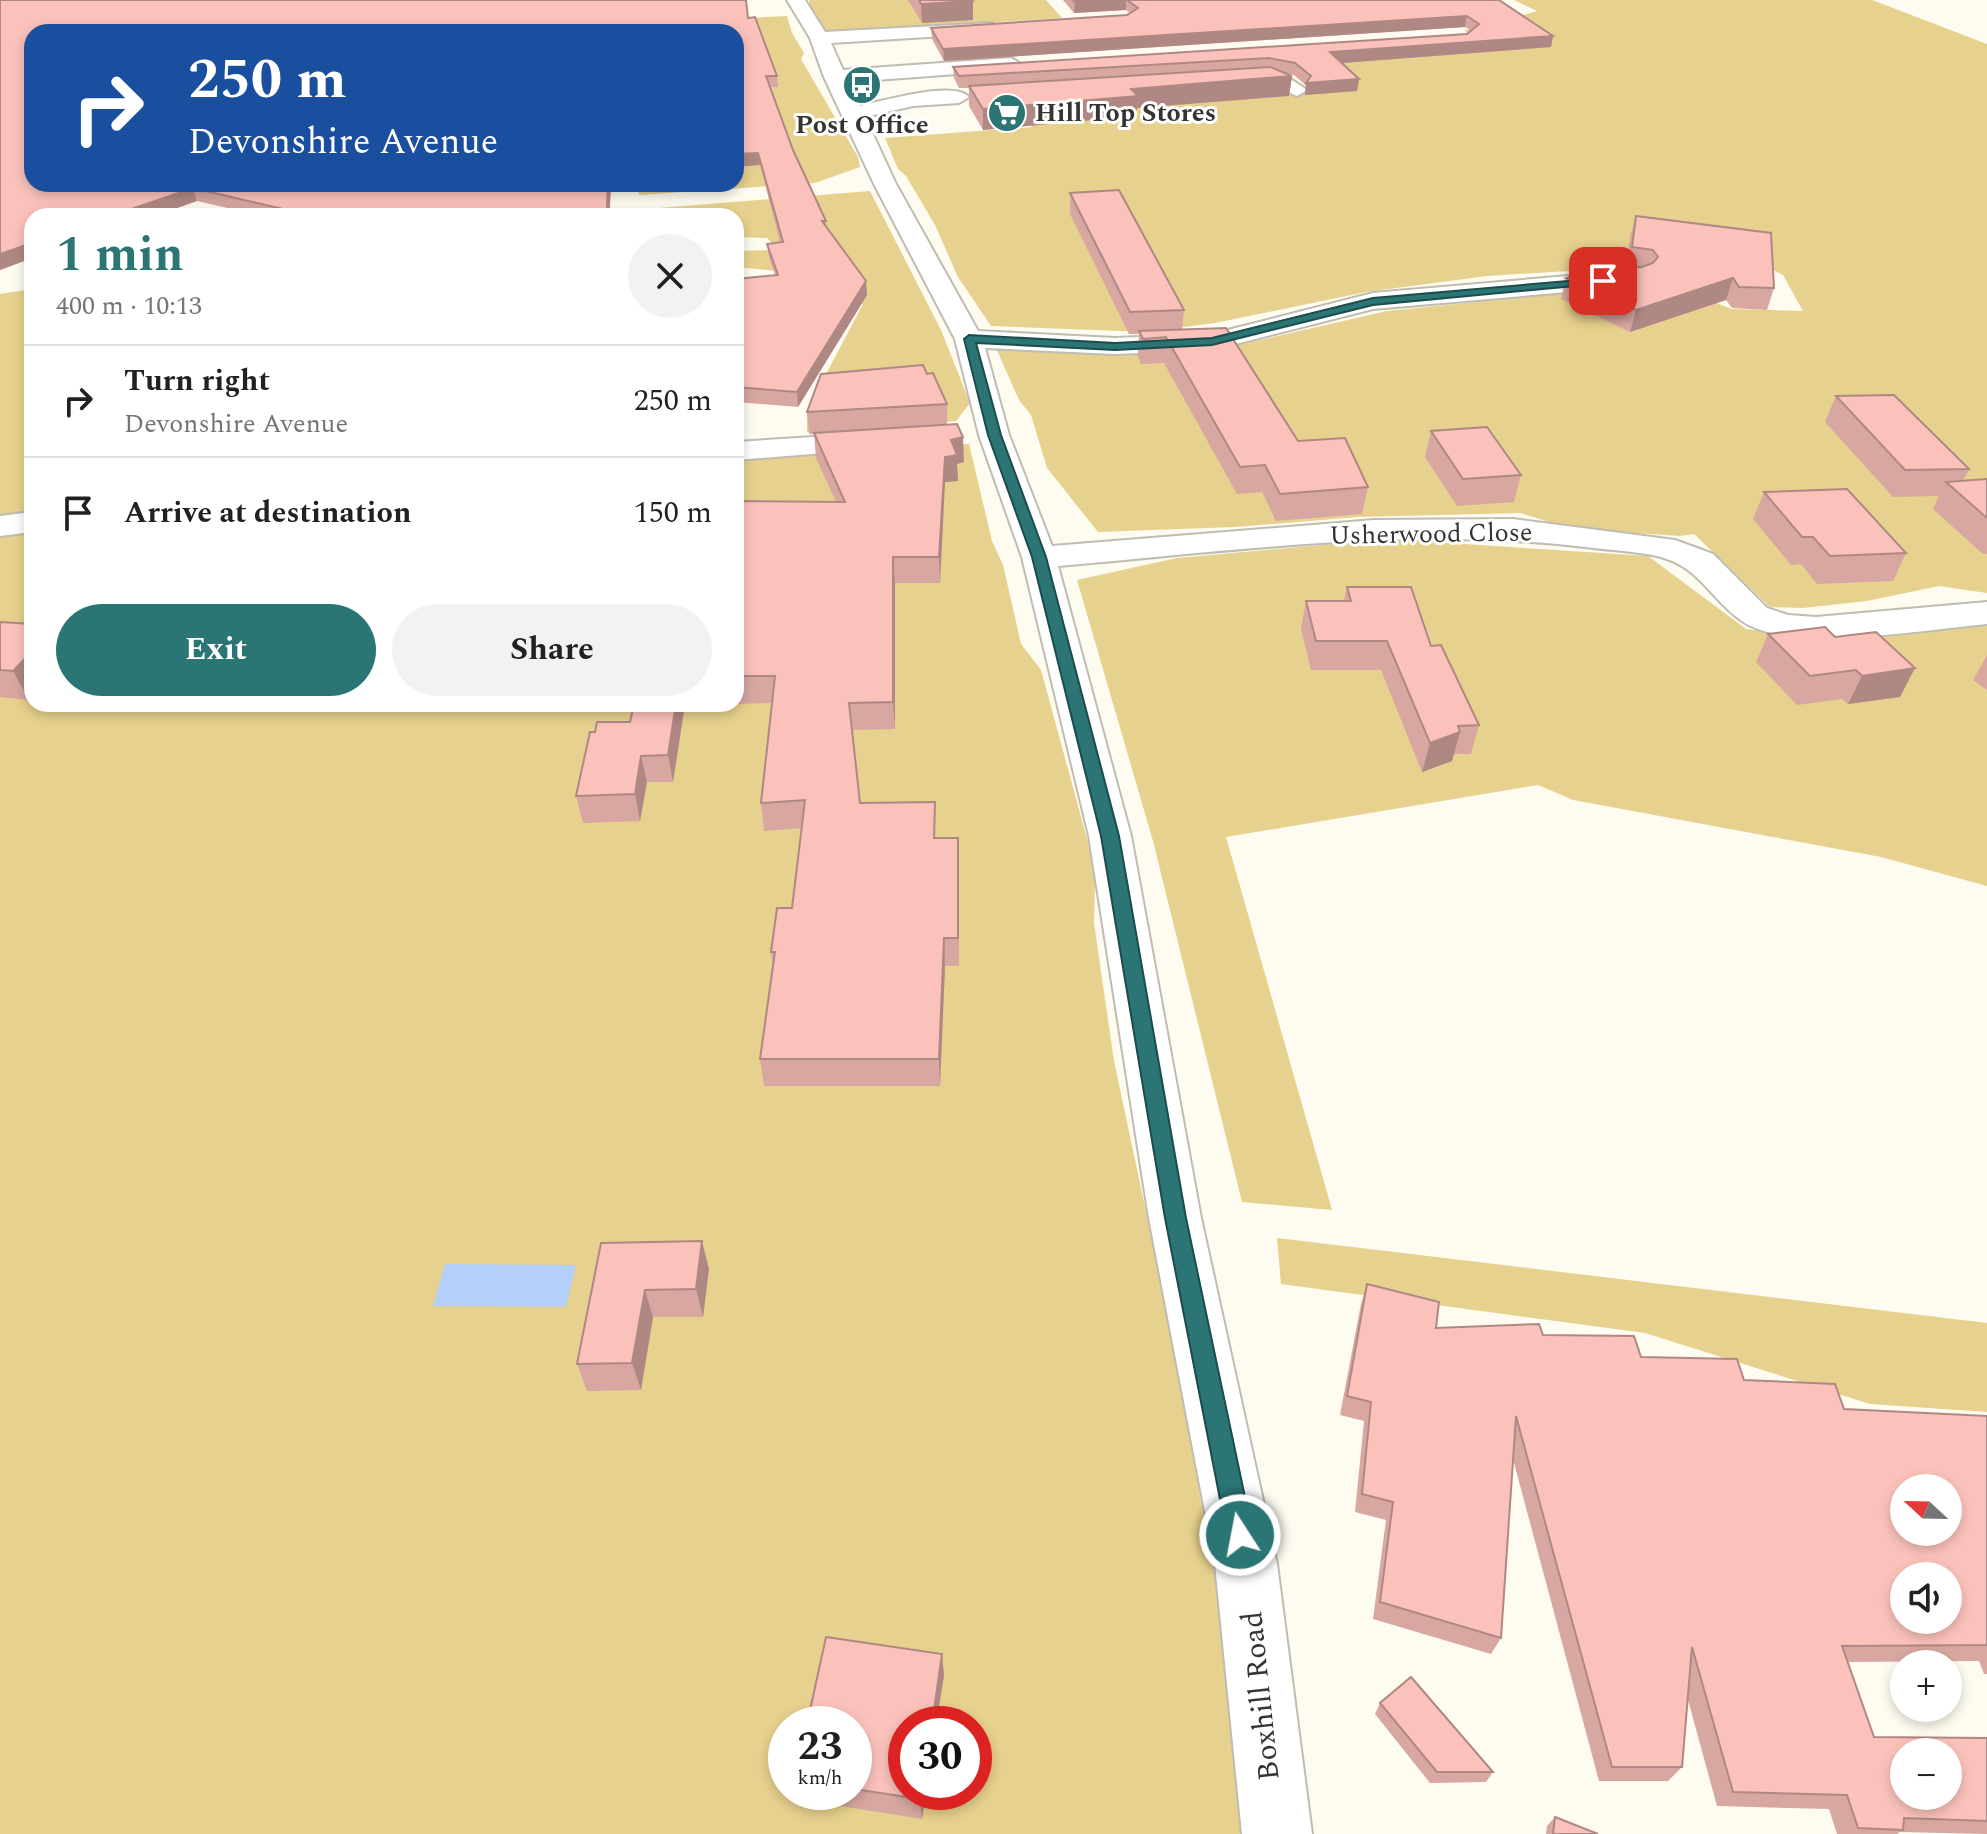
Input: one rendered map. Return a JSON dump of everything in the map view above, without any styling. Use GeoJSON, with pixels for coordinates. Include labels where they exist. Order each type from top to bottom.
{"type":"FeatureCollection","features":[{"type":"Feature","properties":{"kind":"street","name":"Boxhill Road"},"geometry":{"type":"LineString","coordinates":[[796,0],[885,184],[969,339],[980,436],[1039,557],[1110,836],[1175,1218],[1246,1564],[1277,1834]]}},
{"type":"Feature","properties":{"kind":"street"},"geometry":{"type":"LineString","coordinates":[[835,76],[1005,27]]}},
{"type":"Feature","properties":{"kind":"street"},"geometry":{"type":"LineString","coordinates":[[835,76],[1034,62]]}},
{"type":"Feature","properties":{"kind":"street"},"geometry":{"type":"LineString","coordinates":[[835,76],[913,100],[975,97]]}},
{"type":"Feature","properties":{"kind":"street"},"geometry":{"type":"LineString","coordinates":[[1210,82],[1268,78],[1285,81],[1297,90]]}},
{"type":"Feature","properties":{"kind":"street"},"geometry":{"type":"LineString","coordinates":[[969,339],[1115,346],[1212,342],[1373,301],[1635,278]]}},
{"type":"Feature","properties":{"kind":"street"},"geometry":{"type":"LineString","coordinates":[[744,450],[906,440]]}},
{"type":"Feature","properties":{"kind":"street"},"geometry":{"type":"LineString","coordinates":[[0,526],[24,523]]}},
{"type":"Feature","properties":{"kind":"street","name":"Usherwood Close"},"geometry":{"type":"LineString","coordinates":[[1039,557],[1374,530],[1513,529],[1663,547],[1701,561],[1755,615],[1783,625],[1816,628],[1987,613]]}},
{"type":"Feature","properties":{"kind":"shaded area"},"geometry":{"type":"Polygon","coordinates":[[[809,0],[1046,0],[1062,18],[827,33],[811,9],[809,0]]]}},
{"type":"Feature","properties":{"kind":"shaded area"},"geometry":{"type":"Polygon","coordinates":[[[1514,0],[1872,0],[1987,44],[1987,593],[1939,586],[1867,601],[1803,608],[1770,607],[1694,534],[1680,536],[1572,529],[1520,513],[1358,517],[1235,527],[1098,532],[1047,468],[1031,415],[1019,400],[996,348],[1137,353],[1229,347],[1387,311],[1591,290],[1701,297],[1732,309],[1803,311],[1783,275],[1769,268],[1622,265],[1487,276],[1366,292],[1215,323],[1146,332],[991,326],[958,277],[935,225],[906,176],[898,169],[885,138],[1032,127],[1014,96],[1313,92],[1293,74],[970,92],[958,70],[1473,38],[1464,30],[1520,26],[1517,17],[1537,11],[1514,0]]]}},
{"type":"Feature","properties":{"kind":"shaded area"},"geometry":{"type":"Polygon","coordinates":[[[787,16],[792,33],[804,53],[801,59],[858,157],[860,167],[815,183],[744,188],[744,24],[695,21],[787,16]]]}},
{"type":"Feature","properties":{"kind":"shaded area"},"geometry":{"type":"Polygon","coordinates":[[[870,191],[941,330],[970,403],[956,421],[807,432],[807,410],[863,304],[795,295],[789,272],[744,268],[744,251],[769,250],[775,246],[767,238],[744,237],[744,208],[658,208],[870,191]]]}},
{"type":"Feature","properties":{"kind":"shaded area"},"geometry":{"type":"Polygon","coordinates":[[[638,192],[683,192],[639,195],[638,192]]]}},
{"type":"Feature","properties":{"kind":"shaded area"},"geometry":{"type":"Polygon","coordinates":[[[24,290],[24,515],[0,517],[0,294],[24,290]]]}},
{"type":"Feature","properties":{"kind":"shaded area"},"geometry":{"type":"Polygon","coordinates":[[[969,444],[992,541],[1003,565],[1021,644],[1041,670],[1089,846],[1095,882],[1094,923],[1114,1061],[1162,1287],[1217,1589],[1242,1834],[0,1834],[0,533],[24,531],[24,712],[744,712],[744,458],[969,444]]]}},
{"type":"Feature","properties":{"kind":"shaded area"},"geometry":{"type":"Polygon","coordinates":[[[1388,539],[1648,556],[1746,629],[1820,639],[1987,625],[1987,886],[1881,857],[1573,800],[1538,785],[1226,837],[1332,1210],[1242,1202],[1153,841],[1077,580],[1177,558],[1388,539]]]}},
{"type":"Feature","properties":{"kind":"shaded area"},"geometry":{"type":"Polygon","coordinates":[[[1277,1238],[1987,1323],[1987,1412],[1870,1404],[1645,1333],[1281,1284],[1277,1238]]]}},
{"type":"Feature","properties":{"kind":"water"},"geometry":{"type":"Polygon","coordinates":[[[445,1264],[576,1265],[566,1307],[433,1306],[445,1264]]]}},
{"type":"Feature","properties":{"kind":"building"},"geometry":{"type":"Polygon","coordinates":[[[0,0],[746,0],[748,18],[755,17],[777,76],[766,76],[793,150],[826,221],[822,221],[866,281],[797,392],[744,388],[744,278],[778,275],[767,244],[783,242],[758,153],[744,154],[744,24],[24,24],[24,192],[181,192],[134,208],[24,208],[24,246],[0,254],[0,0]]]}},
{"type":"Feature","properties":{"kind":"building"},"geometry":{"type":"Polygon","coordinates":[[[919,0],[972,0],[973,1],[921,4],[919,0]]]}},
{"type":"Feature","properties":{"kind":"building"},"geometry":{"type":"Polygon","coordinates":[[[1073,0],[1114,0],[1075,2],[1073,0]]]}},
{"type":"Feature","properties":{"kind":"building"},"geometry":{"type":"Polygon","coordinates":[[[1127,0],[1499,0],[1553,36],[1330,52],[1359,79],[1306,83],[1311,76],[1295,63],[1269,58],[959,76],[953,67],[1467,34],[1479,24],[1467,16],[943,49],[931,28],[1127,15],[1138,8],[1127,0]]]}},
{"type":"Feature","properties":{"kind":"building"},"geometry":{"type":"Polygon","coordinates":[[[1270,67],[1292,76],[1131,89],[1138,96],[983,109],[969,86],[1270,67]]]}},
{"type":"Feature","properties":{"kind":"building"},"geometry":{"type":"Polygon","coordinates":[[[1119,190],[1184,310],[1130,312],[1070,193],[1119,190]]]}},
{"type":"Feature","properties":{"kind":"building"},"geometry":{"type":"Polygon","coordinates":[[[210,192],[608,192],[608,208],[279,208],[210,192]]]}},
{"type":"Feature","properties":{"kind":"building"},"geometry":{"type":"Polygon","coordinates":[[[1636,216],[1771,233],[1774,288],[1739,287],[1733,278],[1636,310],[1566,278],[1583,272],[1642,267],[1653,263],[1658,257],[1653,250],[1632,247],[1636,216]]]}},
{"type":"Feature","properties":{"kind":"building"},"geometry":{"type":"Polygon","coordinates":[[[1226,328],[1298,441],[1345,438],[1368,487],[1280,494],[1265,465],[1240,467],[1166,337],[1143,339],[1139,331],[1226,328]]]}},
{"type":"Feature","properties":{"kind":"building"},"geometry":{"type":"Polygon","coordinates":[[[923,365],[927,374],[933,373],[947,404],[807,412],[821,374],[923,365]]]}},
{"type":"Feature","properties":{"kind":"building"},"geometry":{"type":"Polygon","coordinates":[[[1894,395],[1969,469],[1905,470],[1836,396],[1894,395]]]}},
{"type":"Feature","properties":{"kind":"building"},"geometry":{"type":"Polygon","coordinates":[[[957,424],[963,437],[951,440],[957,455],[945,457],[939,557],[893,557],[893,702],[849,703],[860,803],[935,802],[934,838],[958,838],[958,938],[944,938],[939,1059],[760,1059],[775,952],[771,952],[777,908],[792,908],[805,800],[761,803],[775,676],[744,676],[744,501],[845,502],[814,433],[957,424]]]}},
{"type":"Feature","properties":{"kind":"building"},"geometry":{"type":"Polygon","coordinates":[[[1487,427],[1521,475],[1463,479],[1431,431],[1487,427]]]}},
{"type":"Feature","properties":{"kind":"building"},"geometry":{"type":"Polygon","coordinates":[[[1987,479],[1987,518],[1946,482],[1987,479]]]}},
{"type":"Feature","properties":{"kind":"building"},"geometry":{"type":"Polygon","coordinates":[[[1847,489],[1906,553],[1830,556],[1813,537],[1802,537],[1764,492],[1847,489]]]}},
{"type":"Feature","properties":{"kind":"building"},"geometry":{"type":"Polygon","coordinates":[[[1347,587],[1411,587],[1431,646],[1441,645],[1479,725],[1458,726],[1460,732],[1430,743],[1387,641],[1316,641],[1306,601],[1351,601],[1347,587]]]}},
{"type":"Feature","properties":{"kind":"building"},"geometry":{"type":"Polygon","coordinates":[[[0,622],[24,624],[24,659],[13,671],[0,670],[0,622]]]}},
{"type":"Feature","properties":{"kind":"building"},"geometry":{"type":"Polygon","coordinates":[[[1825,627],[1835,637],[1876,632],[1915,668],[1862,676],[1856,670],[1810,676],[1768,634],[1825,627]]]}},
{"type":"Feature","properties":{"kind":"building"},"geometry":{"type":"Polygon","coordinates":[[[632,712],[675,712],[668,755],[641,756],[635,794],[576,796],[590,732],[595,732],[597,722],[630,722],[632,712]]]}},
{"type":"Feature","properties":{"kind":"building"},"geometry":{"type":"Polygon","coordinates":[[[702,1241],[696,1289],[645,1290],[632,1363],[577,1364],[601,1243],[702,1241]]]}},
{"type":"Feature","properties":{"kind":"building"},"geometry":{"type":"Polygon","coordinates":[[[1367,1284],[1439,1302],[1436,1328],[1539,1324],[1543,1335],[1634,1336],[1641,1357],[1737,1359],[1744,1380],[1835,1384],[1844,1409],[1987,1416],[1987,1645],[1842,1646],[1874,1737],[1987,1738],[1987,1821],[1904,1818],[1903,1830],[1858,1828],[1847,1795],[1733,1792],[1692,1647],[1682,1767],[1612,1767],[1516,1416],[1501,1638],[1380,1602],[1393,1502],[1362,1494],[1371,1402],[1347,1396],[1367,1284]]]}},
{"type":"Feature","properties":{"kind":"building"},"geometry":{"type":"Polygon","coordinates":[[[826,1637],[942,1654],[935,1706],[888,1706],[888,1794],[872,1792],[872,1706],[811,1706],[826,1637]]]}},
{"type":"Feature","properties":{"kind":"building"},"geometry":{"type":"Polygon","coordinates":[[[1411,1677],[1493,1772],[1437,1772],[1380,1703],[1411,1677]]]}},
{"type":"Feature","properties":{"kind":"building"},"geometry":{"type":"Polygon","coordinates":[[[1555,1817],[1598,1834],[1553,1834],[1555,1817]]]}},
{"type":"Feature","properties":{"kind":"place","name":"Post Office"},"geometry":{"type":"Point","coordinates":[862,85]}},
{"type":"Feature","properties":{"kind":"place","name":"Hill Top Stores"},"geometry":{"type":"Point","coordinates":[1007,113]}},
{"type":"Feature","properties":{"kind":"route"},"geometry":{"type":"LineString","coordinates":[[1240,1535],[1175,1218],[1110,836],[1039,557],[994,435],[969,339],[1115,346],[1212,342],[1373,301],[1603,281]]}}]}
